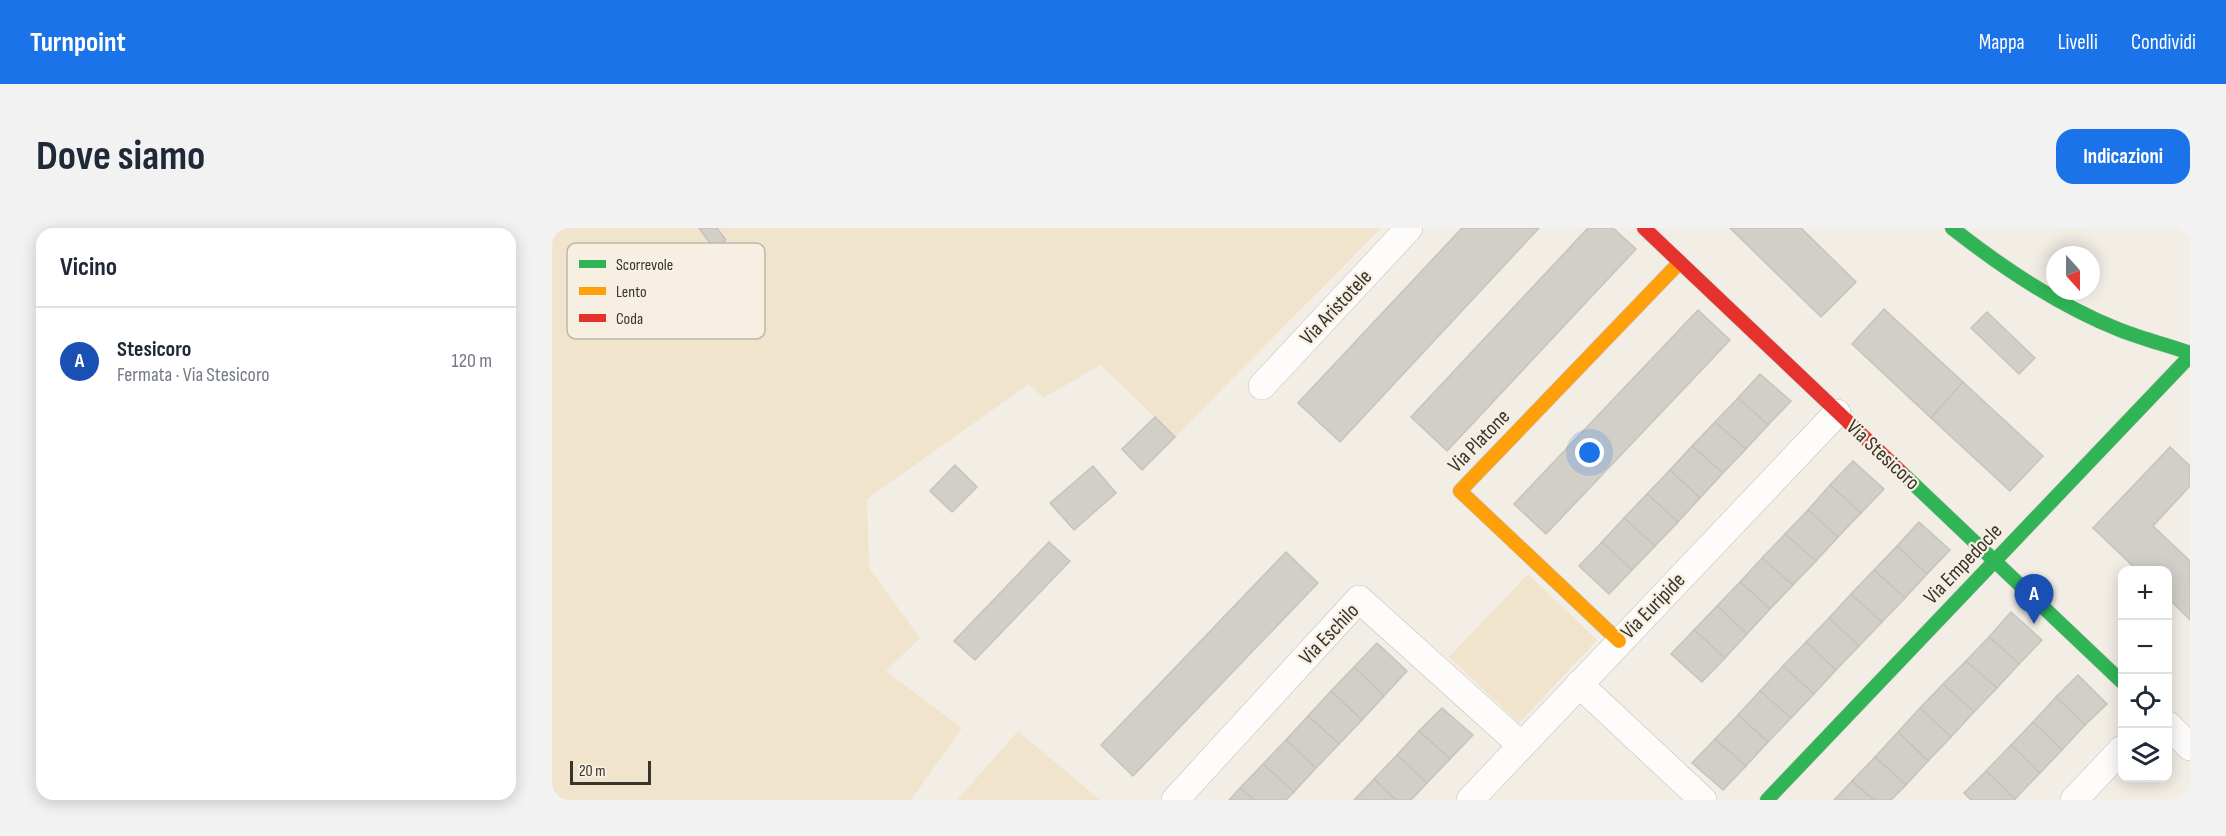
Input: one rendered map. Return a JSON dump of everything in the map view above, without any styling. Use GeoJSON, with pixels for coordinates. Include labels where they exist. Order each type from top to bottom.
{"type":"FeatureCollection","features":[{"type":"Feature","properties":{"kind":"street","name":"Via Aristotele"},"geometry":{"type":"LineString","coordinates":[[1262,386],[1409,228]]}},
{"type":"Feature","properties":{"kind":"street","name":"Via Stesicoro"},"geometry":{"type":"LineString","coordinates":[[1644,228],[2118,678]]}},
{"type":"Feature","properties":{"kind":"street"},"geometry":{"type":"LineString","coordinates":[[1952,228],[2026,282],[2066,305],[2120,330],[2190,355]]}},
{"type":"Feature","properties":{"kind":"street","name":"Via Platone"},"geometry":{"type":"LineString","coordinates":[[1620,641],[1460,491],[1680,262]]}},
{"type":"Feature","properties":{"kind":"street","name":"Via Empedocle"},"geometry":{"type":"LineString","coordinates":[[1767,800],[2190,355]]}},
{"type":"Feature","properties":{"kind":"street","name":"Via Euripide"},"geometry":{"type":"LineString","coordinates":[[1470,800],[1837,413]]}},
{"type":"Feature","properties":{"kind":"street","name":"Via Eschilo"},"geometry":{"type":"LineString","coordinates":[[1175,800],[1359,598],[1521,745]]}},
{"type":"Feature","properties":{"kind":"street"},"geometry":{"type":"LineString","coordinates":[[1580,684],[1702,800]]}},
{"type":"Feature","properties":{"kind":"street"},"geometry":{"type":"LineString","coordinates":[[2171,728],[2190,747]]}},
{"type":"Feature","properties":{"kind":"street"},"geometry":{"type":"LineString","coordinates":[[2074,800],[2118,753]]}},
{"type":"Feature","properties":{"kind":"shaded area"},"geometry":{"type":"Polygon","coordinates":[[[552,228],[1381,228],[1175,437],[1101,365],[1043,398],[1029,384],[867,499],[869,568],[920,638],[886,671],[962,728],[911,800],[552,800],[552,228]]]}},
{"type":"Feature","properties":{"kind":"shaded area"},"geometry":{"type":"Polygon","coordinates":[[[1528,574],[1597,640],[1519,723],[1449,657],[1528,574]]]}},
{"type":"Feature","properties":{"kind":"shaded area"},"geometry":{"type":"Polygon","coordinates":[[[1018,731],[1100,800],[957,800],[1018,731]]]}},
{"type":"Feature","properties":{"kind":"building"},"geometry":{"type":"Polygon","coordinates":[[[699,228],[717,228],[726,240],[722,243],[710,243],[699,228]]]}},
{"type":"Feature","properties":{"kind":"building"},"geometry":{"type":"Polygon","coordinates":[[[1462,228],[1539,228],[1340,442],[1298,403],[1462,228]]]}},
{"type":"Feature","properties":{"kind":"building"},"geometry":{"type":"Polygon","coordinates":[[[1588,228],[1613,228],[1636,249],[1447,451],[1411,417],[1588,228]]]}},
{"type":"Feature","properties":{"kind":"building"},"geometry":{"type":"Polygon","coordinates":[[[1730,228],[1801,228],[1856,282],[1821,317],[1730,228]]]}},
{"type":"Feature","properties":{"kind":"building"},"geometry":{"type":"Polygon","coordinates":[[[1884,309],[1963,382],[1931,418],[1852,344],[1884,309]]]}},
{"type":"Feature","properties":{"kind":"building"},"geometry":{"type":"Polygon","coordinates":[[[1698,310],[1730,340],[1546,534],[1514,504],[1698,310]]]}},
{"type":"Feature","properties":{"kind":"building"},"geometry":{"type":"Polygon","coordinates":[[[1987,312],[2035,358],[2019,374],[1971,328],[1987,312]]]}},
{"type":"Feature","properties":{"kind":"building"},"geometry":{"type":"Polygon","coordinates":[[[1760,374],[1791,401],[1768,425],[1738,398],[1760,374]]]}},
{"type":"Feature","properties":{"kind":"building"},"geometry":{"type":"Polygon","coordinates":[[[1963,382],[2043,456],[2010,491],[1931,418],[1963,382]]]}},
{"type":"Feature","properties":{"kind":"building"},"geometry":{"type":"Polygon","coordinates":[[[1738,398],[1768,425],[1746,449],[1715,422],[1738,398]]]}},
{"type":"Feature","properties":{"kind":"building"},"geometry":{"type":"Polygon","coordinates":[[[1155,417],[1175,437],[1142,470],[1122,449],[1155,417]]]}},
{"type":"Feature","properties":{"kind":"building"},"geometry":{"type":"Polygon","coordinates":[[[1715,422],[1746,449],[1723,473],[1692,446],[1715,422]]]}},
{"type":"Feature","properties":{"kind":"building"},"geometry":{"type":"Polygon","coordinates":[[[1692,446],[1723,473],[1700,498],[1670,470],[1692,446]]]}},
{"type":"Feature","properties":{"kind":"building"},"geometry":{"type":"Polygon","coordinates":[[[2170,447],[2190,466],[2190,486],[2153,526],[2190,561],[2190,620],[2172,602],[2172,566],[2133,566],[2093,528],[2170,447]]]}},
{"type":"Feature","properties":{"kind":"building"},"geometry":{"type":"Polygon","coordinates":[[[1853,461],[1884,489],[1861,513],[1830,485],[1853,461]]]}},
{"type":"Feature","properties":{"kind":"building"},"geometry":{"type":"Polygon","coordinates":[[[955,465],[977,487],[952,512],[930,491],[955,465]]]}},
{"type":"Feature","properties":{"kind":"building"},"geometry":{"type":"Polygon","coordinates":[[[1093,466],[1116,493],[1074,530],[1050,503],[1093,466]]]}},
{"type":"Feature","properties":{"kind":"building"},"geometry":{"type":"Polygon","coordinates":[[[1670,470],[1700,498],[1678,522],[1647,494],[1670,470]]]}},
{"type":"Feature","properties":{"kind":"building"},"geometry":{"type":"Polygon","coordinates":[[[1830,485],[1861,513],[1838,537],[1808,510],[1830,485]]]}},
{"type":"Feature","properties":{"kind":"building"},"geometry":{"type":"Polygon","coordinates":[[[1647,494],[1678,522],[1655,546],[1624,518],[1647,494]]]}},
{"type":"Feature","properties":{"kind":"building"},"geometry":{"type":"Polygon","coordinates":[[[1808,510],[1838,537],[1816,561],[1785,534],[1808,510]]]}},
{"type":"Feature","properties":{"kind":"building"},"geometry":{"type":"Polygon","coordinates":[[[1624,518],[1655,546],[1632,570],[1602,542],[1624,518]]]}},
{"type":"Feature","properties":{"kind":"building"},"geometry":{"type":"Polygon","coordinates":[[[1919,522],[1950,550],[1927,574],[1897,546],[1919,522]]]}},
{"type":"Feature","properties":{"kind":"building"},"geometry":{"type":"Polygon","coordinates":[[[1785,534],[1816,561],[1793,585],[1762,558],[1785,534]]]}},
{"type":"Feature","properties":{"kind":"building"},"geometry":{"type":"Polygon","coordinates":[[[1049,542],[1070,561],[975,660],[954,641],[1049,542]]]}},
{"type":"Feature","properties":{"kind":"building"},"geometry":{"type":"Polygon","coordinates":[[[1602,542],[1632,570],[1609,594],[1579,566],[1602,542]]]}},
{"type":"Feature","properties":{"kind":"building"},"geometry":{"type":"Polygon","coordinates":[[[1897,546],[1927,574],[1905,598],[1874,570],[1897,546]]]}},
{"type":"Feature","properties":{"kind":"building"},"geometry":{"type":"Polygon","coordinates":[[[1286,552],[1318,583],[1133,776],[1101,745],[1286,552]]]}},
{"type":"Feature","properties":{"kind":"building"},"geometry":{"type":"Polygon","coordinates":[[[1762,558],[1793,585],[1770,609],[1740,582],[1762,558]]]}},
{"type":"Feature","properties":{"kind":"building"},"geometry":{"type":"Polygon","coordinates":[[[1874,570],[1905,598],[1882,622],[1851,594],[1874,570]]]}},
{"type":"Feature","properties":{"kind":"building"},"geometry":{"type":"Polygon","coordinates":[[[1740,582],[1770,609],[1747,634],[1717,606],[1740,582]]]}},
{"type":"Feature","properties":{"kind":"building"},"geometry":{"type":"Polygon","coordinates":[[[1851,594],[1882,622],[1859,646],[1829,618],[1851,594]]]}},
{"type":"Feature","properties":{"kind":"building"},"geometry":{"type":"Polygon","coordinates":[[[1717,606],[1747,634],[1725,658],[1694,630],[1717,606]]]}},
{"type":"Feature","properties":{"kind":"building"},"geometry":{"type":"Polygon","coordinates":[[[2011,612],[2042,640],[2019,664],[1989,637],[2011,612]]]}},
{"type":"Feature","properties":{"kind":"building"},"geometry":{"type":"Polygon","coordinates":[[[1829,618],[1859,646],[1836,670],[1806,642],[1829,618]]]}},
{"type":"Feature","properties":{"kind":"building"},"geometry":{"type":"Polygon","coordinates":[[[1694,630],[1725,658],[1702,682],[1671,654],[1694,630]]]}},
{"type":"Feature","properties":{"kind":"building"},"geometry":{"type":"Polygon","coordinates":[[[1989,637],[2019,664],[1997,688],[1966,661],[1989,637]]]}},
{"type":"Feature","properties":{"kind":"building"},"geometry":{"type":"Polygon","coordinates":[[[1806,642],[1836,670],[1814,694],[1783,666],[1806,642]]]}},
{"type":"Feature","properties":{"kind":"building"},"geometry":{"type":"Polygon","coordinates":[[[1377,643],[1407,671],[1384,696],[1354,667],[1377,643]]]}},
{"type":"Feature","properties":{"kind":"building"},"geometry":{"type":"Polygon","coordinates":[[[1966,661],[1997,688],[1974,712],[1943,684],[1966,661]]]}},
{"type":"Feature","properties":{"kind":"building"},"geometry":{"type":"Polygon","coordinates":[[[1783,666],[1814,694],[1791,718],[1760,691],[1783,666]]]}},
{"type":"Feature","properties":{"kind":"building"},"geometry":{"type":"Polygon","coordinates":[[[1354,667],[1384,696],[1362,720],[1331,691],[1354,667]]]}},
{"type":"Feature","properties":{"kind":"building"},"geometry":{"type":"Polygon","coordinates":[[[2078,675],[2107,704],[2085,725],[2056,697],[2078,675]]]}},
{"type":"Feature","properties":{"kind":"building"},"geometry":{"type":"Polygon","coordinates":[[[1943,684],[1974,712],[1951,737],[1920,708],[1943,684]]]}},
{"type":"Feature","properties":{"kind":"building"},"geometry":{"type":"Polygon","coordinates":[[[1331,691],[1362,720],[1339,744],[1308,716],[1331,691]]]}},
{"type":"Feature","properties":{"kind":"building"},"geometry":{"type":"Polygon","coordinates":[[[1760,691],[1791,718],[1768,742],[1738,715],[1760,691]]]}},
{"type":"Feature","properties":{"kind":"building"},"geometry":{"type":"Polygon","coordinates":[[[2056,697],[2085,725],[2062,750],[2033,722],[2056,697]]]}},
{"type":"Feature","properties":{"kind":"building"},"geometry":{"type":"Polygon","coordinates":[[[1442,708],[1473,735],[1450,759],[1419,731],[1442,708]]]}},
{"type":"Feature","properties":{"kind":"building"},"geometry":{"type":"Polygon","coordinates":[[[1920,708],[1951,737],[1928,761],[1898,732],[1920,708]]]}},
{"type":"Feature","properties":{"kind":"building"},"geometry":{"type":"Polygon","coordinates":[[[1738,715],[1768,742],[1746,766],[1715,739],[1738,715]]]}},
{"type":"Feature","properties":{"kind":"building"},"geometry":{"type":"Polygon","coordinates":[[[1308,716],[1339,744],[1316,768],[1286,740],[1308,716]]]}},
{"type":"Feature","properties":{"kind":"building"},"geometry":{"type":"Polygon","coordinates":[[[2033,722],[2062,750],[2040,773],[2011,745],[2033,722]]]}},
{"type":"Feature","properties":{"kind":"building"},"geometry":{"type":"Polygon","coordinates":[[[1419,731],[1450,759],[1427,783],[1397,755],[1419,731]]]}},
{"type":"Feature","properties":{"kind":"building"},"geometry":{"type":"Polygon","coordinates":[[[1898,732],[1928,761],[1906,785],[1875,757],[1898,732]]]}},
{"type":"Feature","properties":{"kind":"building"},"geometry":{"type":"Polygon","coordinates":[[[1715,739],[1746,766],[1723,790],[1692,763],[1715,739]]]}},
{"type":"Feature","properties":{"kind":"building"},"geometry":{"type":"Polygon","coordinates":[[[1286,740],[1316,768],[1294,792],[1263,764],[1286,740]]]}},
{"type":"Feature","properties":{"kind":"building"},"geometry":{"type":"Polygon","coordinates":[[[2011,745],[2040,773],[2015,799],[1986,771],[2011,745]]]}},
{"type":"Feature","properties":{"kind":"building"},"geometry":{"type":"Polygon","coordinates":[[[1397,755],[1427,783],[1411,800],[1396,800],[1374,779],[1397,755]]]}},
{"type":"Feature","properties":{"kind":"building"},"geometry":{"type":"Polygon","coordinates":[[[1875,757],[1906,785],[1891,800],[1874,800],[1852,781],[1875,757]]]}},
{"type":"Feature","properties":{"kind":"building"},"geometry":{"type":"Polygon","coordinates":[[[1263,764],[1294,792],[1286,800],[1254,800],[1240,788],[1263,764]]]}},
{"type":"Feature","properties":{"kind":"building"},"geometry":{"type":"Polygon","coordinates":[[[1986,771],[2015,799],[1971,800],[1964,793],[1986,771]]]}},
{"type":"Feature","properties":{"kind":"building"},"geometry":{"type":"Polygon","coordinates":[[[1374,779],[1396,800],[1354,800],[1374,779]]]}},
{"type":"Feature","properties":{"kind":"building"},"geometry":{"type":"Polygon","coordinates":[[[1852,781],[1874,800],[1834,800],[1852,781]]]}},
{"type":"Feature","properties":{"kind":"building"},"geometry":{"type":"Polygon","coordinates":[[[1240,788],[1254,800],[1229,800],[1240,788]]]}},
{"type":"Feature","properties":{"kind":"traffic: fast"},"geometry":{"type":"LineString","coordinates":[[1952,228],[2012,272],[2075,310],[2120,330],[2190,353]]}},
{"type":"Feature","properties":{"kind":"traffic: fast"},"geometry":{"type":"LineString","coordinates":[[1767,800],[2190,356]]}},
{"type":"Feature","properties":{"kind":"traffic: fast"},"geometry":{"type":"LineString","coordinates":[[1902,473],[2118,678]]}},
{"type":"Feature","properties":{"kind":"traffic: slow"},"geometry":{"type":"LineString","coordinates":[[1619,641],[1460,491],[1680,262]]}},
{"type":"Feature","properties":{"kind":"traffic: jam"},"geometry":{"type":"LineString","coordinates":[[1644,228],[1902,473]]}},
{"type":"Feature","properties":{"kind":"place","name":"Stesicoro"},"geometry":{"type":"Point","coordinates":[2034,624]}}]}
